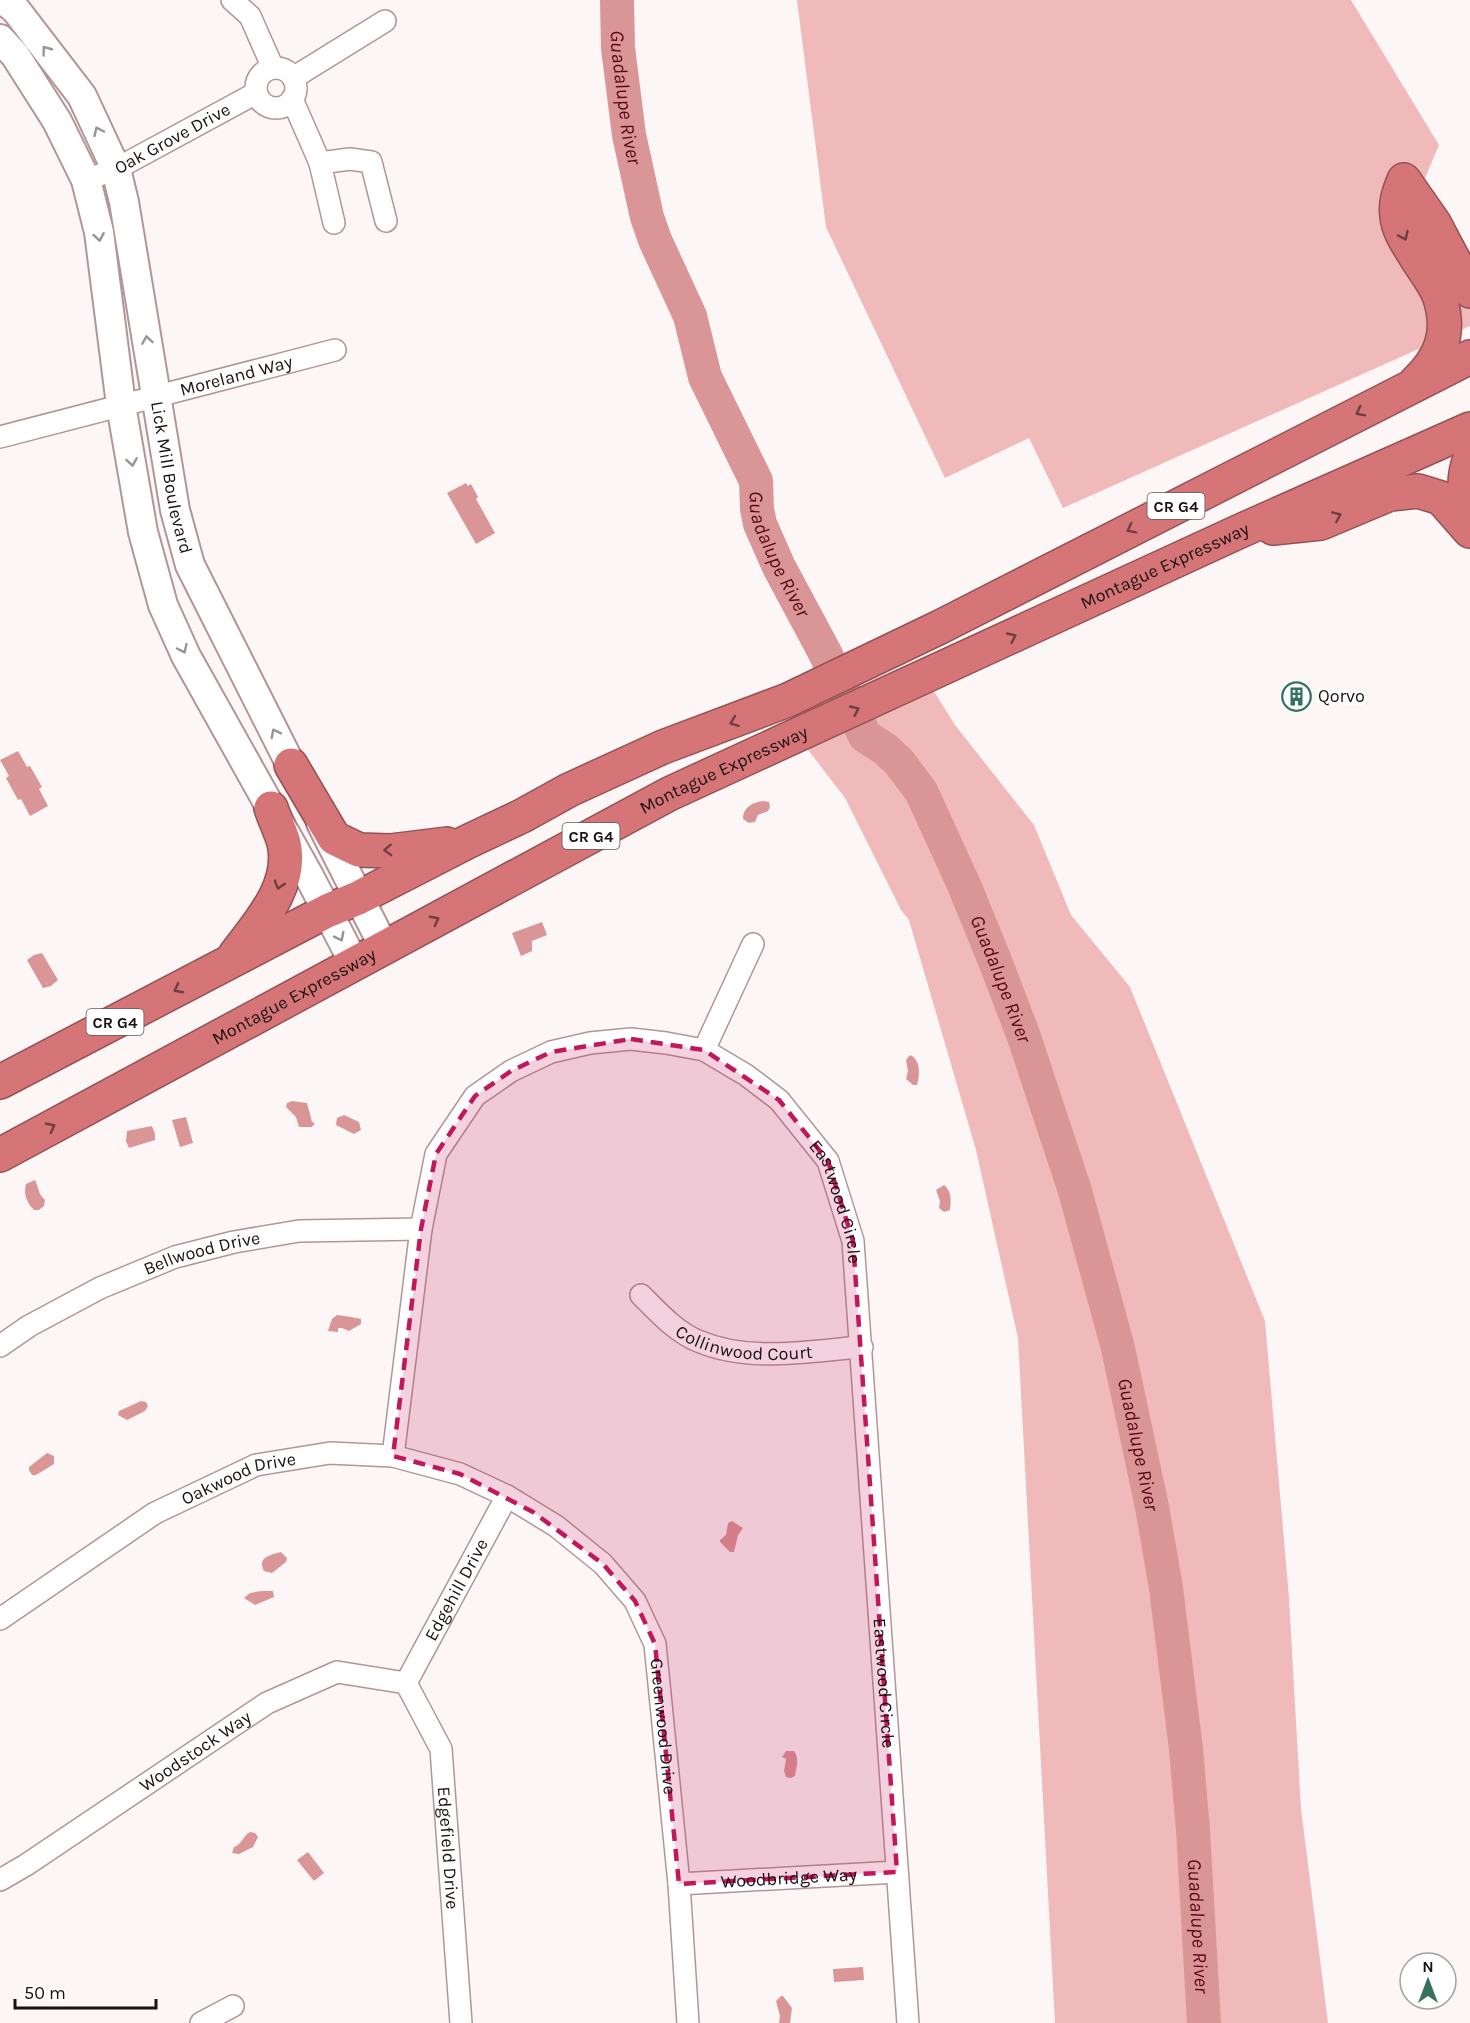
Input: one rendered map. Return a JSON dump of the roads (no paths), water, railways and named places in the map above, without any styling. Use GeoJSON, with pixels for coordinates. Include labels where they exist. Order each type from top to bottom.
{"type":"FeatureCollection","features":[{"type":"Feature","properties":{"kind":"highway"},"geometry":{"type":"LineString","coordinates":[[1412,385],[1431,368],[1440,351],[1445,328],[1440,297],[1404,236],[1396,216],[1398,195],[1404,180],[1434,223],[1470,291]]}},
{"type":"Feature","properties":{"kind":"highway","name":"Montague Expressway"},"geometry":{"type":"LineString","coordinates":[[0,1082],[327,911],[358,898],[522,816],[569,790],[663,747],[788,700],[940,627],[1470,357]]}},
{"type":"Feature","properties":{"kind":"highway","name":"Montague Expressway"},"geometry":{"type":"LineString","coordinates":[[0,1155],[669,794],[1238,532],[1470,429]]}},
{"type":"Feature","properties":{"kind":"highway"},"geometry":{"type":"LineString","coordinates":[[1470,459],[1467,468],[1465,498],[1470,525]]}},
{"type":"Feature","properties":{"kind":"highway"},"geometry":{"type":"LineString","coordinates":[[1238,532],[1321,523],[1389,494],[1418,491],[1441,498],[1470,531]]}},
{"type":"Feature","properties":{"kind":"highway"},"geometry":{"type":"LineString","coordinates":[[291,765],[334,838],[359,850],[390,851],[467,842]]}},
{"type":"Feature","properties":{"kind":"highway"},"geometry":{"type":"LineString","coordinates":[[230,962],[271,907],[280,884],[285,859],[284,843],[271,808]]}},
{"type":"Feature","properties":{"kind":"main road","name":"Lick Mill Boulevard"},"geometry":{"type":"LineString","coordinates":[[4,0],[16,10],[82,96],[116,169],[124,202],[175,510],[190,565],[384,947]]}},
{"type":"Feature","properties":{"kind":"main road","name":"Lick Mill Boulevard"},"geometry":{"type":"LineString","coordinates":[[0,39],[15,55],[51,113],[86,180],[99,232],[122,405],[143,532],[163,605],[186,656],[354,963]]}},
{"type":"Feature","properties":{"kind":"street"},"geometry":{"type":"LineString","coordinates":[[232,0],[250,16],[273,68]]}},
{"type":"Feature","properties":{"kind":"street"},"geometry":{"type":"LineString","coordinates":[[293,78],[385,21]]}},
{"type":"Feature","properties":{"kind":"street"},"geometry":{"type":"LineString","coordinates":[[273,68],[284,70],[293,78],[296,88],[292,99],[282,107],[269,107],[263,104],[256,93],[257,80],[261,74],[273,68]]}},
{"type":"Feature","properties":{"kind":"street","name":"Oak Grove Drive"},"geometry":{"type":"LineString","coordinates":[[86,180],[116,169],[256,93]]}},
{"type":"Feature","properties":{"kind":"street"},"geometry":{"type":"LineString","coordinates":[[292,99],[320,163],[334,223]]}},
{"type":"Feature","properties":{"kind":"street"},"geometry":{"type":"LineString","coordinates":[[320,163],[350,159],[370,162],[386,221]]}},
{"type":"Feature","properties":{"kind":"street","name":"Moreland Way"},"geometry":{"type":"LineString","coordinates":[[0,437],[335,350]]}},
{"type":"Feature","properties":{"kind":"street"},"geometry":{"type":"LineString","coordinates":[[704,1050],[753,944]]}},
{"type":"Feature","properties":{"kind":"street","name":"Eastwood Circle"},"geometry":{"type":"LineString","coordinates":[[393,1456],[421,1229],[436,1154],[475,1096],[511,1071],[551,1052],[590,1043],[632,1040],[704,1050],[779,1100],[828,1161],[853,1241],[908,2023]]}},
{"type":"Feature","properties":{"kind":"street","name":"Bellwood Drive"},"geometry":{"type":"LineString","coordinates":[[0,1346],[29,1326],[100,1288],[175,1257],[234,1242],[299,1231],[421,1229]]}},
{"type":"Feature","properties":{"kind":"street","name":"Collinwood Court"},"geometry":{"type":"LineString","coordinates":[[641,1295],[665,1319],[697,1340],[728,1350],[759,1354],[862,1347]]}},
{"type":"Feature","properties":{"kind":"street","name":"Oakwood Drive"},"geometry":{"type":"LineString","coordinates":[[0,1619],[155,1513],[256,1465],[330,1453],[393,1456],[460,1474],[507,1496]]}},
{"type":"Feature","properties":{"kind":"street","name":"Edgehill Drive"},"geometry":{"type":"LineString","coordinates":[[406,1683],[507,1496]]}},
{"type":"Feature","properties":{"kind":"street","name":"Greenwood Drive"},"geometry":{"type":"LineString","coordinates":[[507,1496],[556,1526],[603,1564],[635,1601],[656,1644],[679,1884],[688,2023]]}},
{"type":"Feature","properties":{"kind":"street","name":"Woodstock Way"},"geometry":{"type":"LineString","coordinates":[[0,1880],[26,1865],[267,1703],[337,1672],[406,1683]]}},
{"type":"Feature","properties":{"kind":"street","name":"Edgefield Drive"},"geometry":{"type":"LineString","coordinates":[[406,1683],[441,1749],[461,2023]]}},
{"type":"Feature","properties":{"kind":"street","name":"Woodbridge Way"},"geometry":{"type":"LineString","coordinates":[[679,1884],[897,1872]]}},
{"type":"Feature","properties":{"kind":"street"},"geometry":{"type":"LineString","coordinates":[[201,2023],[233,2006]]}},
{"type":"Feature","properties":{"kind":"waterway","name":"Guadalupe River"},"geometry":{"type":"LineString","coordinates":[[617,0],[618,48],[629,135],[647,217],[655,240],[690,316],[705,377],[756,481],[760,524],[779,567],[824,651],[865,736],[885,749],[899,762],[921,791],[964,885],[995,961],[1024,1037],[1075,1191],[1118,1348],[1152,1507],[1166,1588],[1186,1749],[1204,2023]]}},
{"type":"Feature","properties":{"kind":"place","name":"Qorvo"},"geometry":{"type":"Point","coordinates":[1297,696]}}]}
